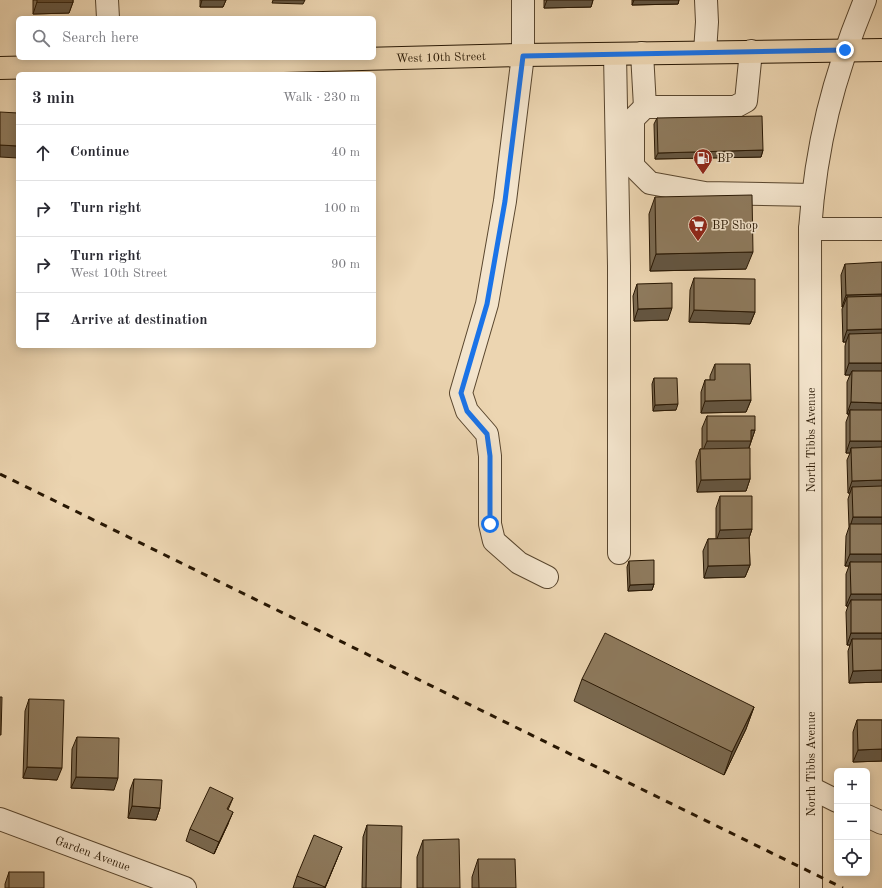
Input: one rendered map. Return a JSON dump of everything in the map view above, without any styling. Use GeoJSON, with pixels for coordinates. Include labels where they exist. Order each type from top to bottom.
{"type":"FeatureCollection","features":[{"type":"Feature","properties":{"kind":"main road","name":"West 10th Street"},"geometry":{"type":"LineString","coordinates":[[376,58],[882,50]]}},
{"type":"Feature","properties":{"kind":"main road","name":"West 10th Street"},"geometry":{"type":"LineString","coordinates":[[0,68],[108,62],[246,60]]}},
{"type":"Feature","properties":{"kind":"street"},"geometry":{"type":"LineString","coordinates":[[108,0],[108,16]]}},
{"type":"Feature","properties":{"kind":"street"},"geometry":{"type":"LineString","coordinates":[[523,0],[523,56],[505,201],[487,304],[461,393],[467,411],[487,434],[490,456],[490,524],[494,541],[519,563],[547,577]]}},
{"type":"Feature","properties":{"kind":"street"},"geometry":{"type":"LineString","coordinates":[[705,52],[707,22],[706,0]]}},
{"type":"Feature","properties":{"kind":"street","name":"North Tibbs Avenue"},"geometry":{"type":"LineString","coordinates":[[811,888],[810,230],[815,176],[828,107],[845,50],[865,0]]}},
{"type":"Feature","properties":{"kind":"street"},"geometry":{"type":"LineString","coordinates":[[751,51],[746,101],[735,107],[645,107],[633,119],[633,166],[650,183],[705,193],[813,195]]}},
{"type":"Feature","properties":{"kind":"street"},"geometry":{"type":"LineString","coordinates":[[642,53],[645,107]]}},
{"type":"Feature","properties":{"kind":"street"},"geometry":{"type":"LineString","coordinates":[[615,54],[619,266],[619,552]]}},
{"type":"Feature","properties":{"kind":"street"},"geometry":{"type":"LineString","coordinates":[[810,230],[882,229]]}},
{"type":"Feature","properties":{"kind":"street"},"geometry":{"type":"LineString","coordinates":[[811,788],[834,800]]}},
{"type":"Feature","properties":{"kind":"street"},"geometry":{"type":"LineString","coordinates":[[870,817],[882,823]]}},
{"type":"Feature","properties":{"kind":"street","name":"Garden Avenue"},"geometry":{"type":"LineString","coordinates":[[0,819],[185,888]]}},
{"type":"Feature","properties":{"kind":"building"},"geometry":{"type":"Polygon","coordinates":[[[37,0],[73,0],[73,2],[37,2],[37,0]]]}},
{"type":"Feature","properties":{"kind":"building"},"geometry":{"type":"Polygon","coordinates":[[[0,112],[16,113],[16,146],[0,145],[0,112]]]}},
{"type":"Feature","properties":{"kind":"building"},"geometry":{"type":"Polygon","coordinates":[[[762,116],[763,150],[658,153],[657,118],[762,116]]]}},
{"type":"Feature","properties":{"kind":"building","name":"BP Shop"},"geometry":{"type":"Polygon","coordinates":[[[752,195],[753,252],[656,254],[655,197],[752,195]]]}},
{"type":"Feature","properties":{"kind":"building"},"geometry":{"type":"Polygon","coordinates":[[[882,262],[882,294],[846,295],[845,264],[882,262]]]}},
{"type":"Feature","properties":{"kind":"building"},"geometry":{"type":"Polygon","coordinates":[[[694,278],[755,279],[755,312],[694,310],[694,278]]]}},
{"type":"Feature","properties":{"kind":"building"},"geometry":{"type":"Polygon","coordinates":[[[672,283],[672,308],[638,309],[637,284],[672,283]]]}},
{"type":"Feature","properties":{"kind":"building"},"geometry":{"type":"Polygon","coordinates":[[[882,296],[882,329],[847,330],[847,297],[882,296]]]}},
{"type":"Feature","properties":{"kind":"building"},"geometry":{"type":"Polygon","coordinates":[[[882,333],[882,363],[849,363],[849,334],[882,333]]]}},
{"type":"Feature","properties":{"kind":"building"},"geometry":{"type":"Polygon","coordinates":[[[715,364],[750,364],[751,400],[705,401],[705,380],[715,380],[715,364]]]}},
{"type":"Feature","properties":{"kind":"building"},"geometry":{"type":"Polygon","coordinates":[[[852,371],[882,371],[882,403],[851,402],[852,371]]]}},
{"type":"Feature","properties":{"kind":"building"},"geometry":{"type":"Polygon","coordinates":[[[654,378],[677,378],[678,404],[655,405],[654,378]]]}},
{"type":"Feature","properties":{"kind":"building"},"geometry":{"type":"Polygon","coordinates":[[[850,410],[882,410],[882,441],[850,441],[850,410]]]}},
{"type":"Feature","properties":{"kind":"building"},"geometry":{"type":"Polygon","coordinates":[[[707,416],[755,416],[755,430],[751,430],[751,441],[707,441],[707,416]]]}},
{"type":"Feature","properties":{"kind":"building"},"geometry":{"type":"Polygon","coordinates":[[[882,447],[882,480],[852,481],[851,448],[882,447]]]}},
{"type":"Feature","properties":{"kind":"building"},"geometry":{"type":"Polygon","coordinates":[[[750,448],[750,479],[701,480],[700,449],[750,448]]]}},
{"type":"Feature","properties":{"kind":"building"},"geometry":{"type":"Polygon","coordinates":[[[882,486],[882,517],[853,517],[852,487],[882,486]]]}},
{"type":"Feature","properties":{"kind":"building"},"geometry":{"type":"Polygon","coordinates":[[[720,496],[752,496],[752,529],[720,530],[720,496]]]}},
{"type":"Feature","properties":{"kind":"building"},"geometry":{"type":"Polygon","coordinates":[[[850,524],[882,524],[882,554],[850,554],[850,524]]]}},
{"type":"Feature","properties":{"kind":"building"},"geometry":{"type":"Polygon","coordinates":[[[749,538],[750,565],[708,566],[708,539],[749,538]]]}},
{"type":"Feature","properties":{"kind":"building"},"geometry":{"type":"Polygon","coordinates":[[[654,560],[654,584],[630,585],[629,561],[654,560]]]}},
{"type":"Feature","properties":{"kind":"building"},"geometry":{"type":"Polygon","coordinates":[[[850,562],[882,562],[882,594],[851,594],[850,562]]]}},
{"type":"Feature","properties":{"kind":"building"},"geometry":{"type":"Polygon","coordinates":[[[851,600],[882,600],[882,633],[851,633],[851,600]]]}},
{"type":"Feature","properties":{"kind":"building"},"geometry":{"type":"Polygon","coordinates":[[[605,633],[754,707],[732,752],[582,679],[605,633]]]}},
{"type":"Feature","properties":{"kind":"building"},"geometry":{"type":"Polygon","coordinates":[[[852,639],[882,639],[882,670],[853,671],[852,639]]]}},
{"type":"Feature","properties":{"kind":"building"},"geometry":{"type":"Polygon","coordinates":[[[0,697],[2,697],[1,735],[0,735],[0,697]]]}},
{"type":"Feature","properties":{"kind":"building"},"geometry":{"type":"Polygon","coordinates":[[[29,699],[64,700],[62,768],[27,767],[29,699]]]}},
{"type":"Feature","properties":{"kind":"building"},"geometry":{"type":"Polygon","coordinates":[[[857,720],[882,720],[882,749],[858,750],[857,720]]]}},
{"type":"Feature","properties":{"kind":"building"},"geometry":{"type":"Polygon","coordinates":[[[77,737],[119,738],[118,778],[76,777],[77,737]]]}},
{"type":"Feature","properties":{"kind":"building"},"geometry":{"type":"Polygon","coordinates":[[[134,779],[162,780],[160,808],[132,806],[134,779]]]}},
{"type":"Feature","properties":{"kind":"building"},"geometry":{"type":"Polygon","coordinates":[[[210,787],[233,798],[227,809],[233,812],[219,842],[190,829],[210,787]]]}},
{"type":"Feature","properties":{"kind":"building"},"geometry":{"type":"Polygon","coordinates":[[[367,825],[402,826],[401,888],[366,888],[367,825]]]}},
{"type":"Feature","properties":{"kind":"building"},"geometry":{"type":"Polygon","coordinates":[[[314,835],[342,847],[325,887],[297,876],[314,835]]]}},
{"type":"Feature","properties":{"kind":"building"},"geometry":{"type":"Polygon","coordinates":[[[459,839],[460,888],[423,888],[423,840],[459,839]]]}},
{"type":"Feature","properties":{"kind":"building"},"geometry":{"type":"Polygon","coordinates":[[[478,859],[515,859],[516,888],[479,888],[478,859]]]}},
{"type":"Feature","properties":{"kind":"building"},"geometry":{"type":"Polygon","coordinates":[[[9,872],[44,872],[44,888],[9,888],[9,872]]]}},
{"type":"Feature","properties":{"kind":"railway"},"geometry":{"type":"LineString","coordinates":[[0,474],[843,888]]}},
{"type":"Feature","properties":{"kind":"place","name":"BP"},"geometry":{"type":"Point","coordinates":[703,175]}},
{"type":"Feature","properties":{"kind":"place","name":"BP Shop"},"geometry":{"type":"Point","coordinates":[698,242]}},
{"type":"Feature","properties":{"kind":"route"},"geometry":{"type":"LineString","coordinates":[[490,524],[490,456],[487,434],[467,411],[461,393],[487,304],[505,201],[523,56],[845,50]]}}]}
